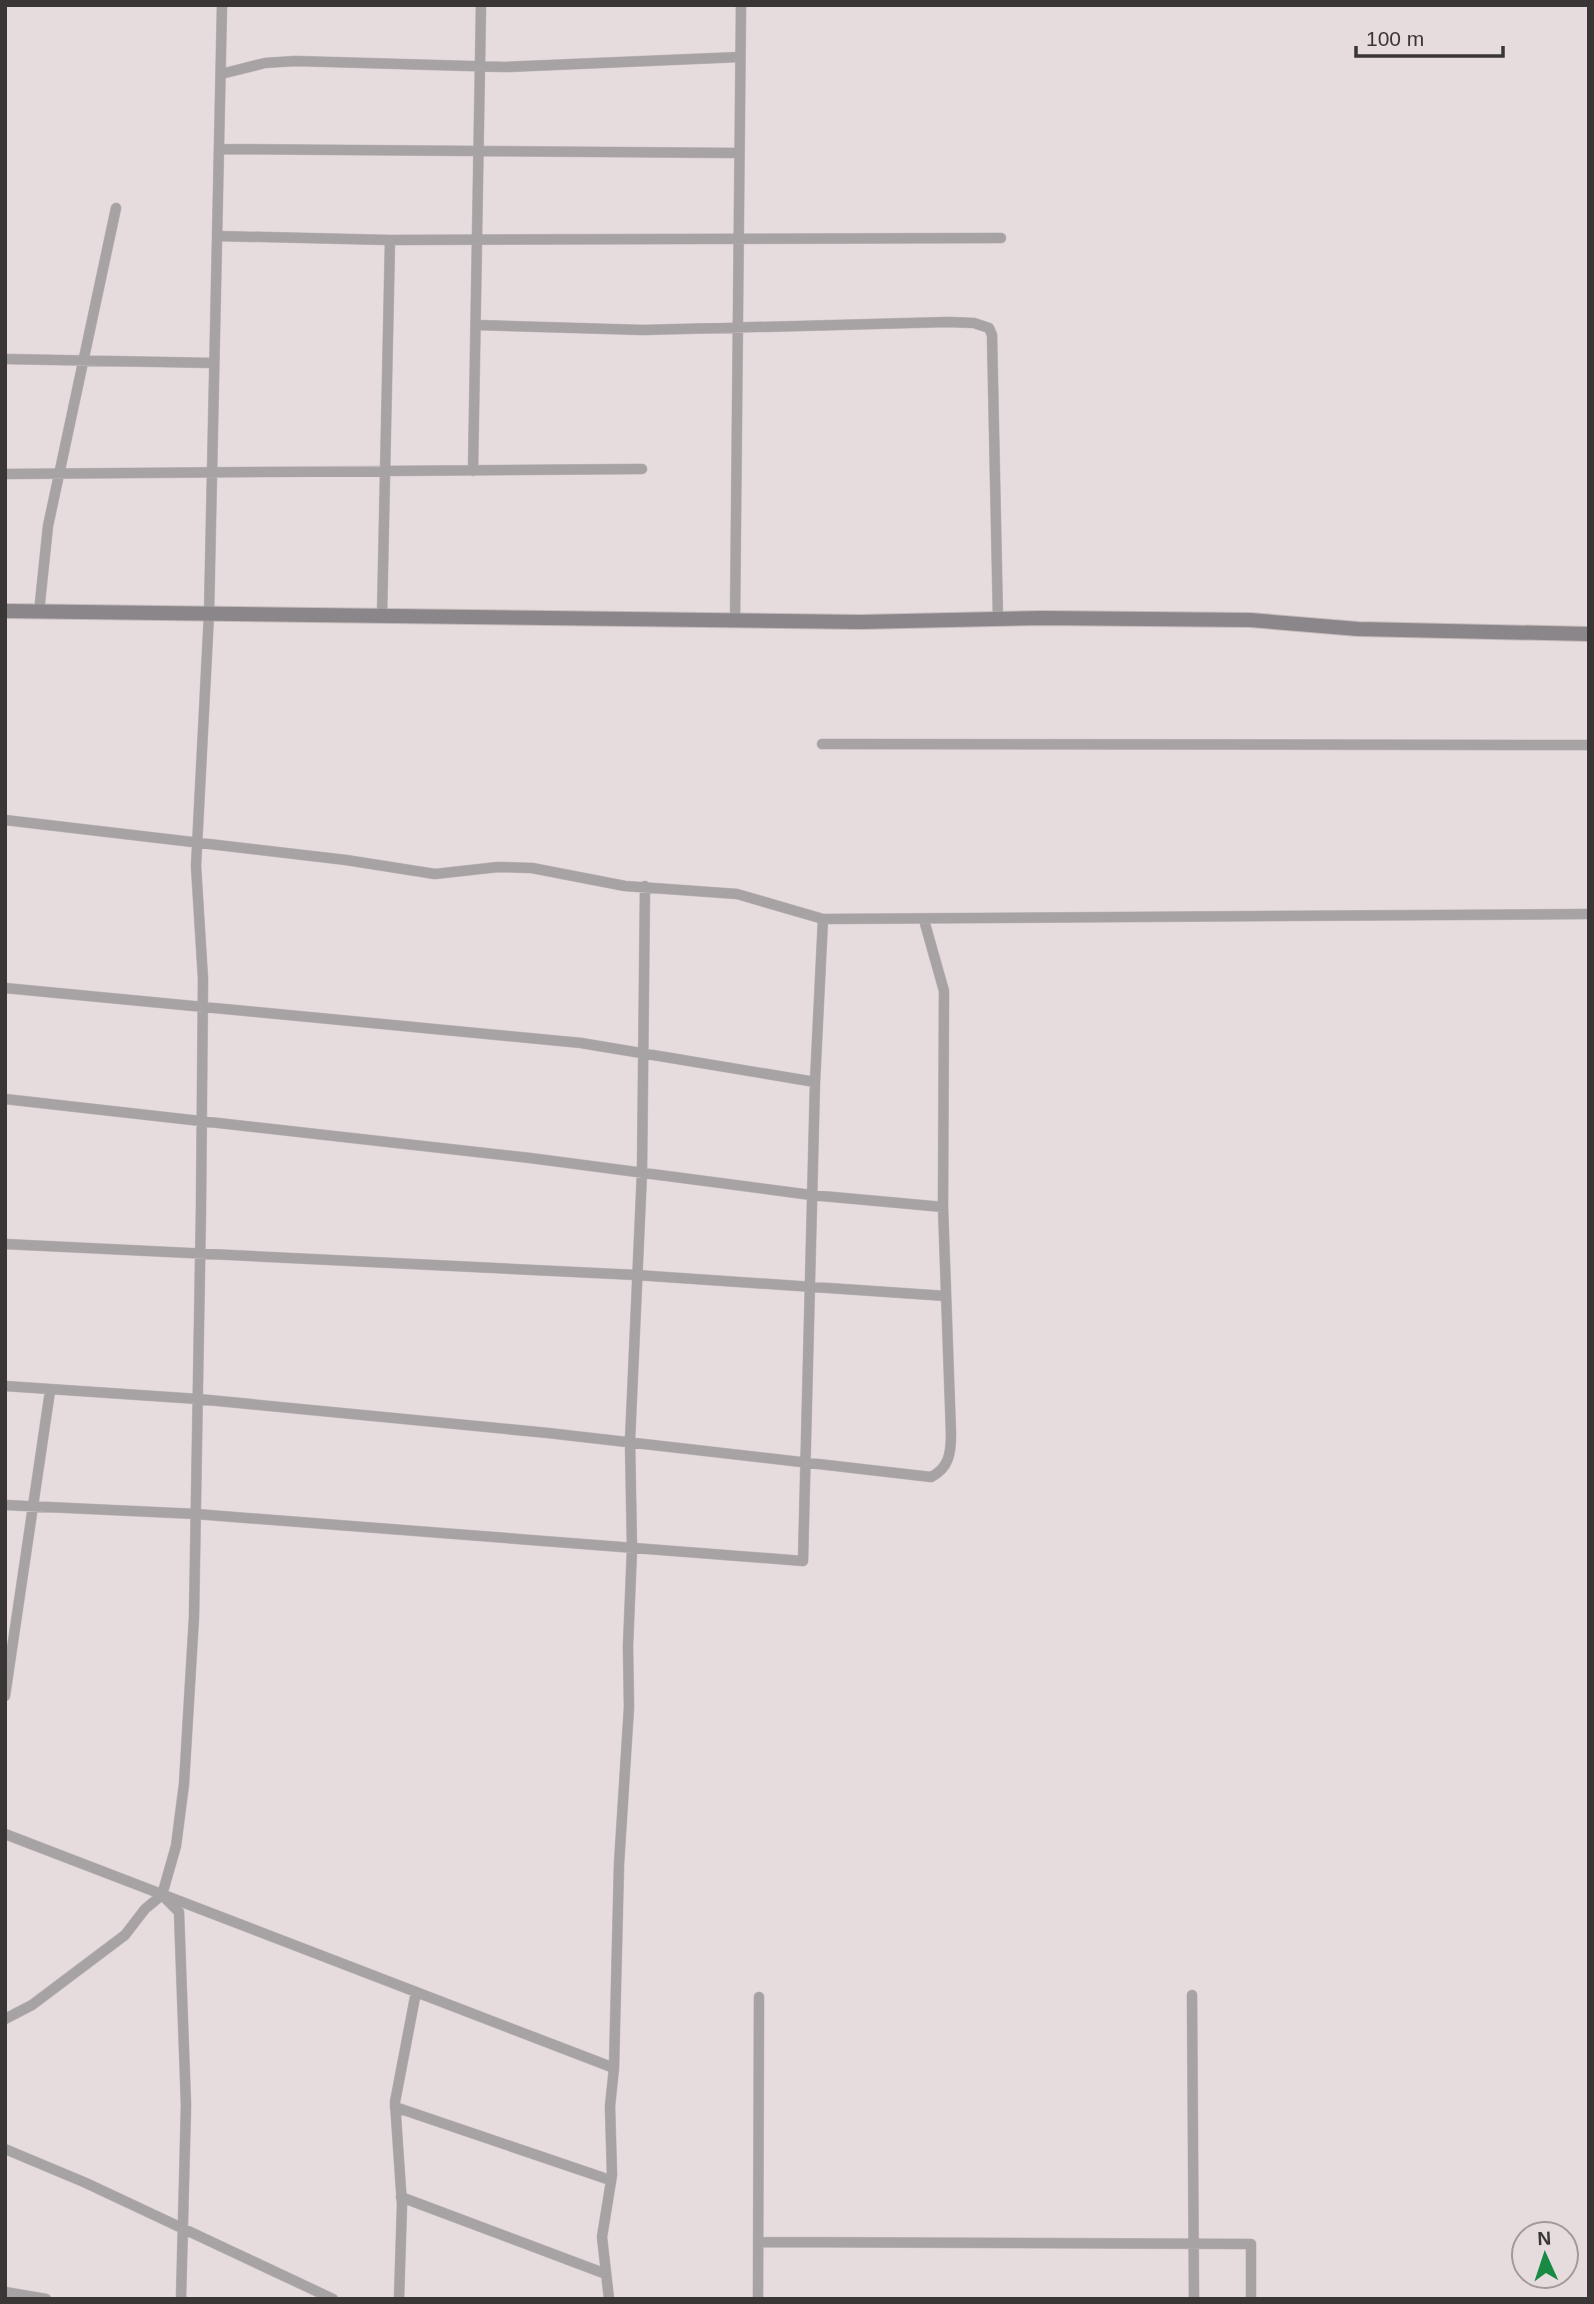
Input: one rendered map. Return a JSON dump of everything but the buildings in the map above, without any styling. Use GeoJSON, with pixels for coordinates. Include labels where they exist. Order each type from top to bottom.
{"type":"FeatureCollection","features":[{"type":"Feature","properties":{"kind":"street"},"geometry":{"type":"LineString","coordinates":[[5,2019],[33,2005],[125,1935],[145,1909],[162,1895],[176,1846],[184,1784],[194,1617],[203,1008],[198,843],[209,614],[222,5]]}},
{"type":"Feature","properties":{"kind":"street"},"geometry":{"type":"LineString","coordinates":[[472,471],[479,240],[481,5]]}},
{"type":"Feature","properties":{"kind":"street"},"geometry":{"type":"LineString","coordinates":[[736,621],[741,5]]}},
{"type":"Feature","properties":{"kind":"street"},"geometry":{"type":"LineString","coordinates":[[221,74],[265,63],[295,61],[480,66],[740,57]]}},
{"type":"Feature","properties":{"kind":"street"},"geometry":{"type":"LineString","coordinates":[[219,149],[739,153]]}},
{"type":"Feature","properties":{"kind":"street"},"geometry":{"type":"LineString","coordinates":[[39,612],[48,526],[81,360],[116,208]]}},
{"type":"Feature","properties":{"kind":"street"},"geometry":{"type":"LineString","coordinates":[[217,236],[390,240],[1001,238]]}},
{"type":"Feature","properties":{"kind":"street"},"geometry":{"type":"LineString","coordinates":[[382,616],[390,240]]}},
{"type":"Feature","properties":{"kind":"street"},"geometry":{"type":"LineString","coordinates":[[477,325],[643,330],[948,322],[974,323],[989,328],[992,335],[998,619]]}},
{"type":"Feature","properties":{"kind":"street"},"geometry":{"type":"LineString","coordinates":[[5,359],[214,363]]}},
{"type":"Feature","properties":{"kind":"street"},"geometry":{"type":"LineString","coordinates":[[5,474],[212,475],[642,469]]}},
{"type":"Feature","properties":{"kind":"street"},"geometry":{"type":"LineString","coordinates":[[5,611],[736,621],[1250,620],[1358,629],[1589,634]]}},
{"type":"Feature","properties":{"kind":"street"},"geometry":{"type":"LineString","coordinates":[[822,744],[1589,745]]}},
{"type":"Feature","properties":{"kind":"street"},"geometry":{"type":"LineString","coordinates":[[5,820],[346,860],[435,874],[498,867],[532,868],[625,886],[737,894],[822,919],[1589,914]]}},
{"type":"Feature","properties":{"kind":"street"},"geometry":{"type":"LineString","coordinates":[[609,2299],[602,2237],[610,2180],[610,2106],[614,2068],[632,1549],[630,1441],[642,1172],[641,1053],[645,886]]}},
{"type":"Feature","properties":{"kind":"street"},"geometry":{"type":"LineString","coordinates":[[5,1505],[196,1514],[803,1561],[811,1195],[822,919]]}},
{"type":"Feature","properties":{"kind":"street"},"geometry":{"type":"LineString","coordinates":[[5,1386],[198,1399],[630,1441],[931,1477],[942,1472],[951,1453],[943,1207],[944,991],[924,920]]}},
{"type":"Feature","properties":{"kind":"street"},"geometry":{"type":"LineString","coordinates":[[5,988],[581,1043],[815,1082]]}},
{"type":"Feature","properties":{"kind":"street"},"geometry":{"type":"LineString","coordinates":[[5,1099],[202,1119],[811,1195],[943,1207]]}},
{"type":"Feature","properties":{"kind":"street"},"geometry":{"type":"LineString","coordinates":[[5,1244],[636,1275],[946,1296]]}},
{"type":"Feature","properties":{"kind":"street"},"geometry":{"type":"LineString","coordinates":[[5,1696],[50,1391]]}},
{"type":"Feature","properties":{"kind":"street"},"geometry":{"type":"LineString","coordinates":[[5,1834],[614,2068]]}},
{"type":"Feature","properties":{"kind":"street"},"geometry":{"type":"LineString","coordinates":[[162,1895],[179,1912],[186,2105],[181,2299]]}},
{"type":"Feature","properties":{"kind":"street"},"geometry":{"type":"LineString","coordinates":[[399,2299],[401,2197],[395,2107],[400,2067],[408,2042],[416,1992]]}},
{"type":"Feature","properties":{"kind":"street"},"geometry":{"type":"LineString","coordinates":[[1192,1995],[1194,2299]]}},
{"type":"Feature","properties":{"kind":"street"},"geometry":{"type":"LineString","coordinates":[[758,2299],[759,1997]]}},
{"type":"Feature","properties":{"kind":"street"},"geometry":{"type":"LineString","coordinates":[[395,2107],[610,2180]]}},
{"type":"Feature","properties":{"kind":"street"},"geometry":{"type":"LineString","coordinates":[[5,2149],[334,2299]]}},
{"type":"Feature","properties":{"kind":"street"},"geometry":{"type":"LineString","coordinates":[[401,2197],[606,2274]]}},
{"type":"Feature","properties":{"kind":"street"},"geometry":{"type":"LineString","coordinates":[[758,2242],[1251,2244],[1251,2299]]}},
{"type":"Feature","properties":{"kind":"street"},"geometry":{"type":"LineString","coordinates":[[5,2292],[46,2299]]}}]}
